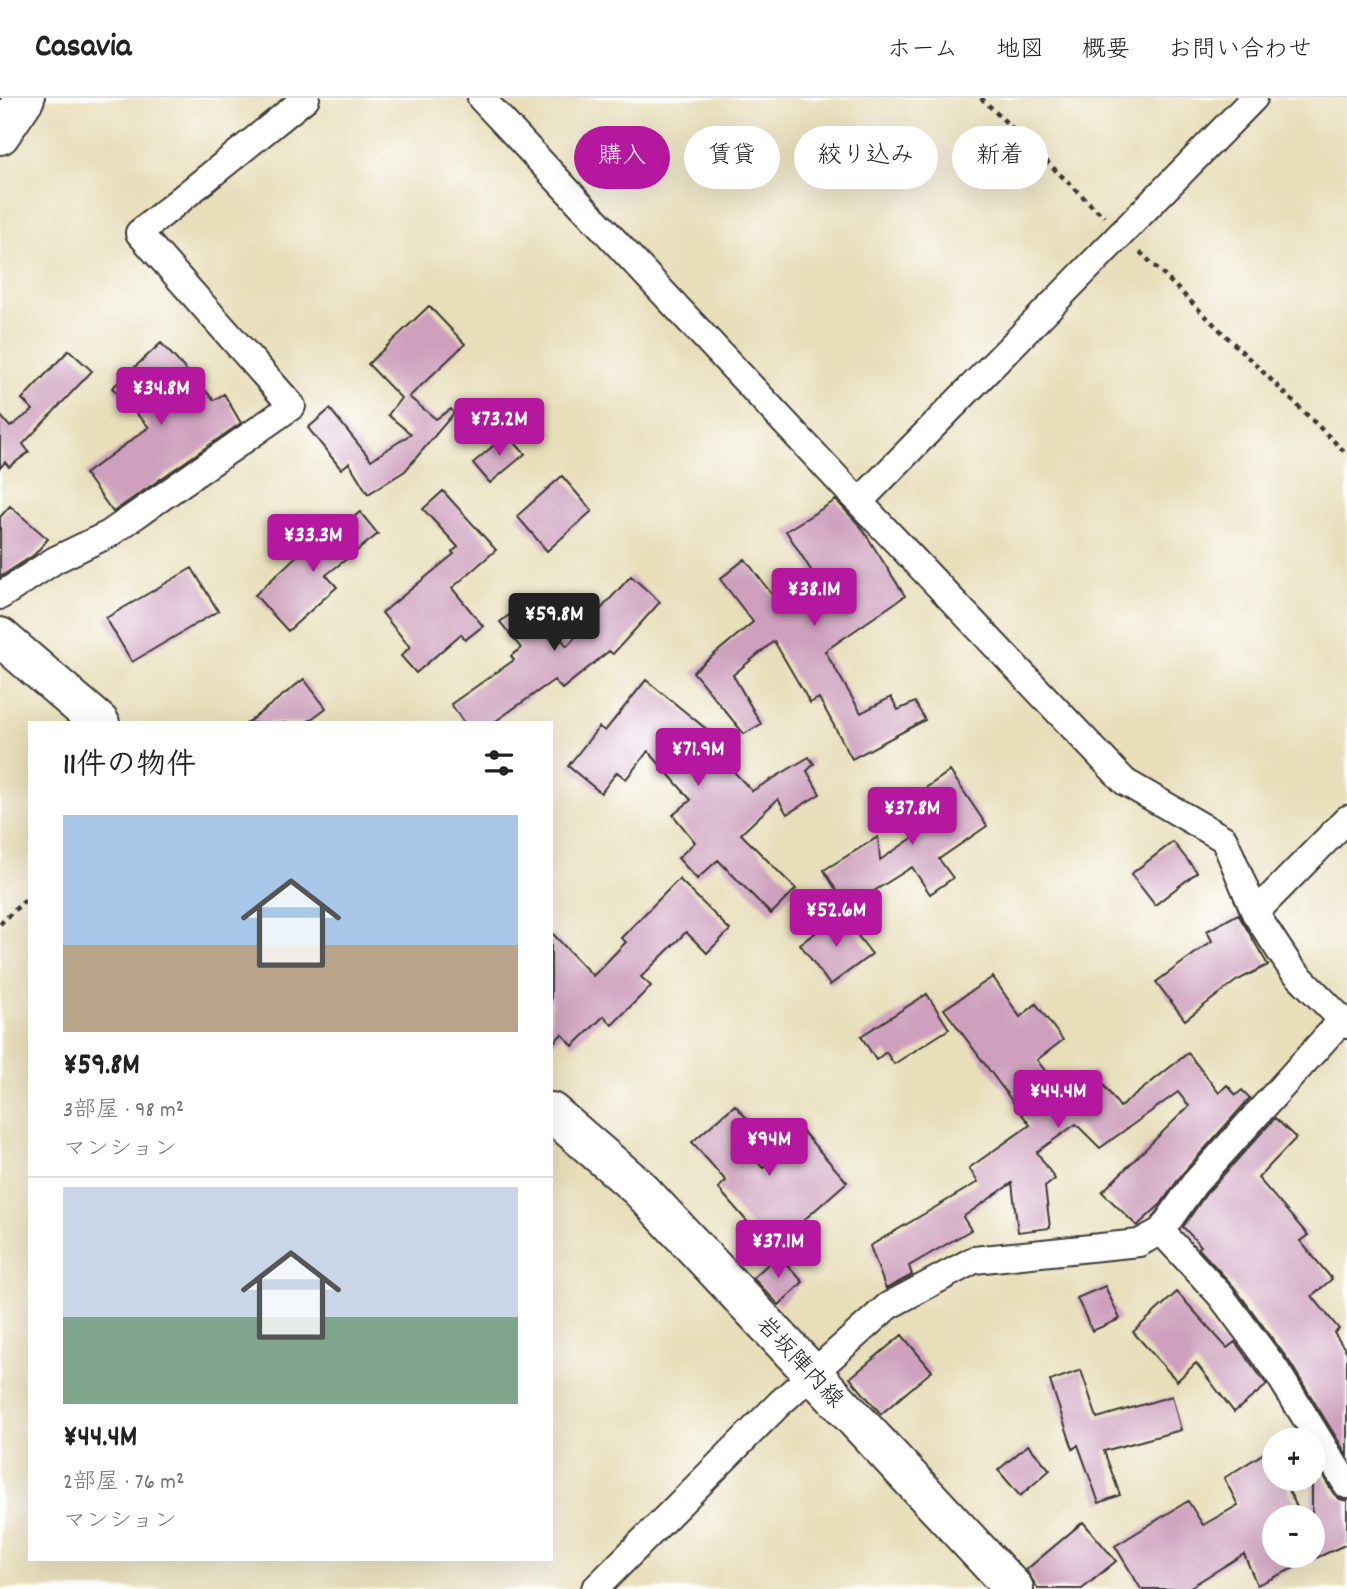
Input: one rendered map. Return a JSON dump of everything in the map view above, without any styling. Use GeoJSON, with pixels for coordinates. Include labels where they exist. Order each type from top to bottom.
{"type":"FeatureCollection","features":[{"type":"Feature","properties":{"kind":"main road"},"geometry":{"type":"LineString","coordinates":[[0,135],[25,98]]}},
{"type":"Feature","properties":{"kind":"main road"},"geometry":{"type":"LineString","coordinates":[[0,638],[98,721]]}},
{"type":"Feature","properties":{"kind":"main road","name":"岩坂陣内線"},"geometry":{"type":"LineString","coordinates":[[553,1114],[639,1188],[1014,1589]]}},
{"type":"Feature","properties":{"kind":"street"},"geometry":{"type":"LineString","coordinates":[[0,596],[55,561],[109,534],[292,406],[139,233],[306,98]]}},
{"type":"Feature","properties":{"kind":"street"},"geometry":{"type":"LineString","coordinates":[[481,98],[1125,782],[1224,839],[1255,913],[1291,968],[1344,1023],[1194,1184],[1161,1231],[1139,1242],[974,1260],[888,1306],[780,1403],[596,1589]]}},
{"type":"Feature","properties":{"kind":"street"},"geometry":{"type":"LineString","coordinates":[[859,502],[1254,98]]}},
{"type":"Feature","properties":{"kind":"street"},"geometry":{"type":"LineString","coordinates":[[1255,913],[1347,819]]}},
{"type":"Feature","properties":{"kind":"street"},"geometry":{"type":"LineString","coordinates":[[1161,1231],[1221,1296],[1276,1370],[1347,1485]]}},
{"type":"Feature","properties":{"kind":"path"},"geometry":{"type":"LineString","coordinates":[[981,98],[1347,454]]}},
{"type":"Feature","properties":{"kind":"path"},"geometry":{"type":"LineString","coordinates":[[0,924],[28,897]]}},
{"type":"Feature","properties":{"kind":"building"},"geometry":{"type":"Polygon","coordinates":[[[429,306],[465,344],[409,397],[436,419],[451,409],[454,413],[405,471],[368,494],[349,463],[341,469],[308,428],[330,409],[371,460],[411,434],[388,415],[401,398],[368,364],[429,306]]]}},
{"type":"Feature","properties":{"kind":"building"},"geometry":{"type":"Polygon","coordinates":[[[161,343],[214,400],[224,394],[241,423],[113,512],[85,474],[149,427],[112,388],[161,343]]]}},
{"type":"Feature","properties":{"kind":"building"},"geometry":{"type":"Polygon","coordinates":[[[69,350],[92,371],[23,444],[29,452],[9,467],[5,462],[0,468],[0,415],[10,427],[33,410],[22,399],[69,350]]]}},
{"type":"Feature","properties":{"kind":"building"},"geometry":{"type":"Polygon","coordinates":[[[507,434],[525,454],[490,483],[473,463],[507,434]]]}},
{"type":"Feature","properties":{"kind":"building"},"geometry":{"type":"Polygon","coordinates":[[[562,476],[592,511],[547,551],[517,516],[562,476]]]}},
{"type":"Feature","properties":{"kind":"building"},"geometry":{"type":"Polygon","coordinates":[[[443,491],[496,550],[452,588],[483,626],[465,640],[461,634],[416,673],[401,656],[410,647],[382,613],[454,554],[452,552],[458,547],[423,509],[443,491]]]}},
{"type":"Feature","properties":{"kind":"building"},"geometry":{"type":"Polygon","coordinates":[[[836,500],[861,527],[905,596],[825,651],[861,713],[891,697],[898,710],[915,702],[925,720],[852,759],[819,698],[810,703],[774,641],[733,675],[761,724],[744,734],[693,672],[753,622],[720,579],[745,559],[776,600],[814,575],[786,531],[836,500]]]}},
{"type":"Feature","properties":{"kind":"building"},"geometry":{"type":"Polygon","coordinates":[[[10,506],[48,539],[34,555],[0,577],[0,517],[10,506]]]}},
{"type":"Feature","properties":{"kind":"building"},"geometry":{"type":"Polygon","coordinates":[[[360,512],[378,534],[326,575],[337,587],[288,631],[255,595],[303,550],[307,555],[360,512]]]}},
{"type":"Feature","properties":{"kind":"building"},"geometry":{"type":"Polygon","coordinates":[[[192,568],[218,611],[132,662],[106,618],[192,568]]]}},
{"type":"Feature","properties":{"kind":"building"},"geometry":{"type":"Polygon","coordinates":[[[631,576],[660,602],[613,654],[609,651],[562,689],[554,680],[496,721],[463,721],[451,704],[514,660],[511,656],[521,648],[500,622],[530,599],[567,646],[631,576]]]}},
{"type":"Feature","properties":{"kind":"building"},"geometry":{"type":"Polygon","coordinates":[[[304,679],[326,708],[309,721],[250,721],[304,679]]]}},
{"type":"Feature","properties":{"kind":"building"},"geometry":{"type":"Polygon","coordinates":[[[646,680],[726,745],[718,750],[722,755],[720,757],[752,791],[809,757],[814,764],[807,771],[820,794],[787,814],[778,799],[741,834],[796,889],[771,914],[718,860],[697,879],[678,858],[695,842],[673,815],[691,800],[648,751],[626,779],[617,772],[601,793],[568,766],[599,727],[605,731],[646,680]]]}},
{"type":"Feature","properties":{"kind":"building"},"geometry":{"type":"Polygon","coordinates":[[[950,771],[987,826],[939,859],[953,878],[930,894],[912,867],[847,908],[824,870],[878,837],[880,860],[936,822],[917,794],[950,771]]]}},
{"type":"Feature","properties":{"kind":"building"},"geometry":{"type":"Polygon","coordinates":[[[1173,842],[1197,872],[1155,905],[1131,874],[1173,842]]]}},
{"type":"Feature","properties":{"kind":"building"},"geometry":{"type":"Polygon","coordinates":[[[679,879],[730,930],[707,953],[686,932],[641,977],[651,986],[612,1025],[604,1016],[573,1046],[562,1034],[553,1043],[553,934],[593,976],[626,942],[621,938],[679,879]]]}},
{"type":"Feature","properties":{"kind":"building"},"geometry":{"type":"Polygon","coordinates":[[[841,914],[872,954],[830,985],[800,944],[841,914]]]}},
{"type":"Feature","properties":{"kind":"building"},"geometry":{"type":"Polygon","coordinates":[[[1238,914],[1268,965],[1236,981],[1185,1020],[1156,982],[1212,941],[1207,931],[1238,914]]]}},
{"type":"Feature","properties":{"kind":"building"},"geometry":{"type":"Polygon","coordinates":[[[993,977],[1020,1017],[1036,1004],[1063,1040],[1037,1060],[1062,1093],[1093,1071],[1120,1107],[1188,1053],[1219,1093],[1227,1085],[1236,1095],[1242,1090],[1250,1098],[1182,1174],[1161,1204],[1137,1226],[1102,1192],[1189,1106],[1178,1092],[1100,1148],[1076,1124],[1037,1152],[1055,1179],[1045,1187],[1050,1228],[1018,1232],[1012,1183],[963,1217],[971,1230],[909,1266],[912,1275],[886,1289],[870,1246],[978,1182],[969,1168],[1030,1125],[944,1009],[993,977]]]}},
{"type":"Feature","properties":{"kind":"building"},"geometry":{"type":"Polygon","coordinates":[[[927,994],[949,1029],[894,1064],[886,1052],[876,1060],[861,1036],[927,994]]]}},
{"type":"Feature","properties":{"kind":"building"},"geometry":{"type":"Polygon","coordinates":[[[735,1105],[750,1122],[734,1136],[763,1168],[803,1132],[847,1182],[771,1249],[718,1188],[726,1181],[692,1142],[735,1105]]]}},
{"type":"Feature","properties":{"kind":"building"},"geometry":{"type":"Polygon","coordinates":[[[1275,1118],[1296,1138],[1258,1178],[1308,1235],[1300,1241],[1332,1279],[1312,1296],[1339,1329],[1334,1333],[1347,1352],[1347,1455],[1289,1361],[1234,1287],[1198,1248],[1201,1246],[1183,1227],[1206,1194],[1275,1118]]]}},
{"type":"Feature","properties":{"kind":"building"},"geometry":{"type":"Polygon","coordinates":[[[778,1255],[803,1282],[779,1305],[753,1278],[778,1255]]]}},
{"type":"Feature","properties":{"kind":"building"},"geometry":{"type":"Polygon","coordinates":[[[1105,1286],[1120,1319],[1092,1331],[1077,1298],[1105,1286]]]}},
{"type":"Feature","properties":{"kind":"building"},"geometry":{"type":"Polygon","coordinates":[[[1177,1292],[1227,1348],[1235,1342],[1267,1385],[1234,1412],[1196,1363],[1177,1381],[1133,1332],[1177,1292]]]}},
{"type":"Feature","properties":{"kind":"building"},"geometry":{"type":"Polygon","coordinates":[[[902,1335],[932,1371],[881,1414],[850,1378],[902,1335]]]}},
{"type":"Feature","properties":{"kind":"building"},"geometry":{"type":"Polygon","coordinates":[[[1081,1370],[1097,1418],[1172,1396],[1181,1430],[1104,1451],[1120,1495],[1099,1503],[1078,1445],[1073,1449],[1050,1381],[1081,1370]]]}},
{"type":"Feature","properties":{"kind":"building"},"geometry":{"type":"Polygon","coordinates":[[[1028,1445],[1050,1470],[1020,1496],[998,1470],[1028,1445]]]}},
{"type":"Feature","properties":{"kind":"building"},"geometry":{"type":"Polygon","coordinates":[[[1262,1454],[1262,1491],[1289,1491],[1296,1505],[1262,1505],[1262,1568],[1294,1568],[1257,1585],[1244,1554],[1187,1589],[1141,1589],[1115,1546],[1188,1501],[1203,1525],[1238,1505],[1224,1478],[1262,1454]]]}},
{"type":"Feature","properties":{"kind":"building"},"geometry":{"type":"Polygon","coordinates":[[[1325,1479],[1334,1494],[1347,1501],[1347,1544],[1325,1554],[1325,1505],[1312,1505],[1312,1491],[1325,1491],[1325,1479]]]}},
{"type":"Feature","properties":{"kind":"building"},"geometry":{"type":"Polygon","coordinates":[[[1083,1522],[1116,1561],[1082,1589],[1038,1589],[1026,1570],[1083,1522]]]}}]}
